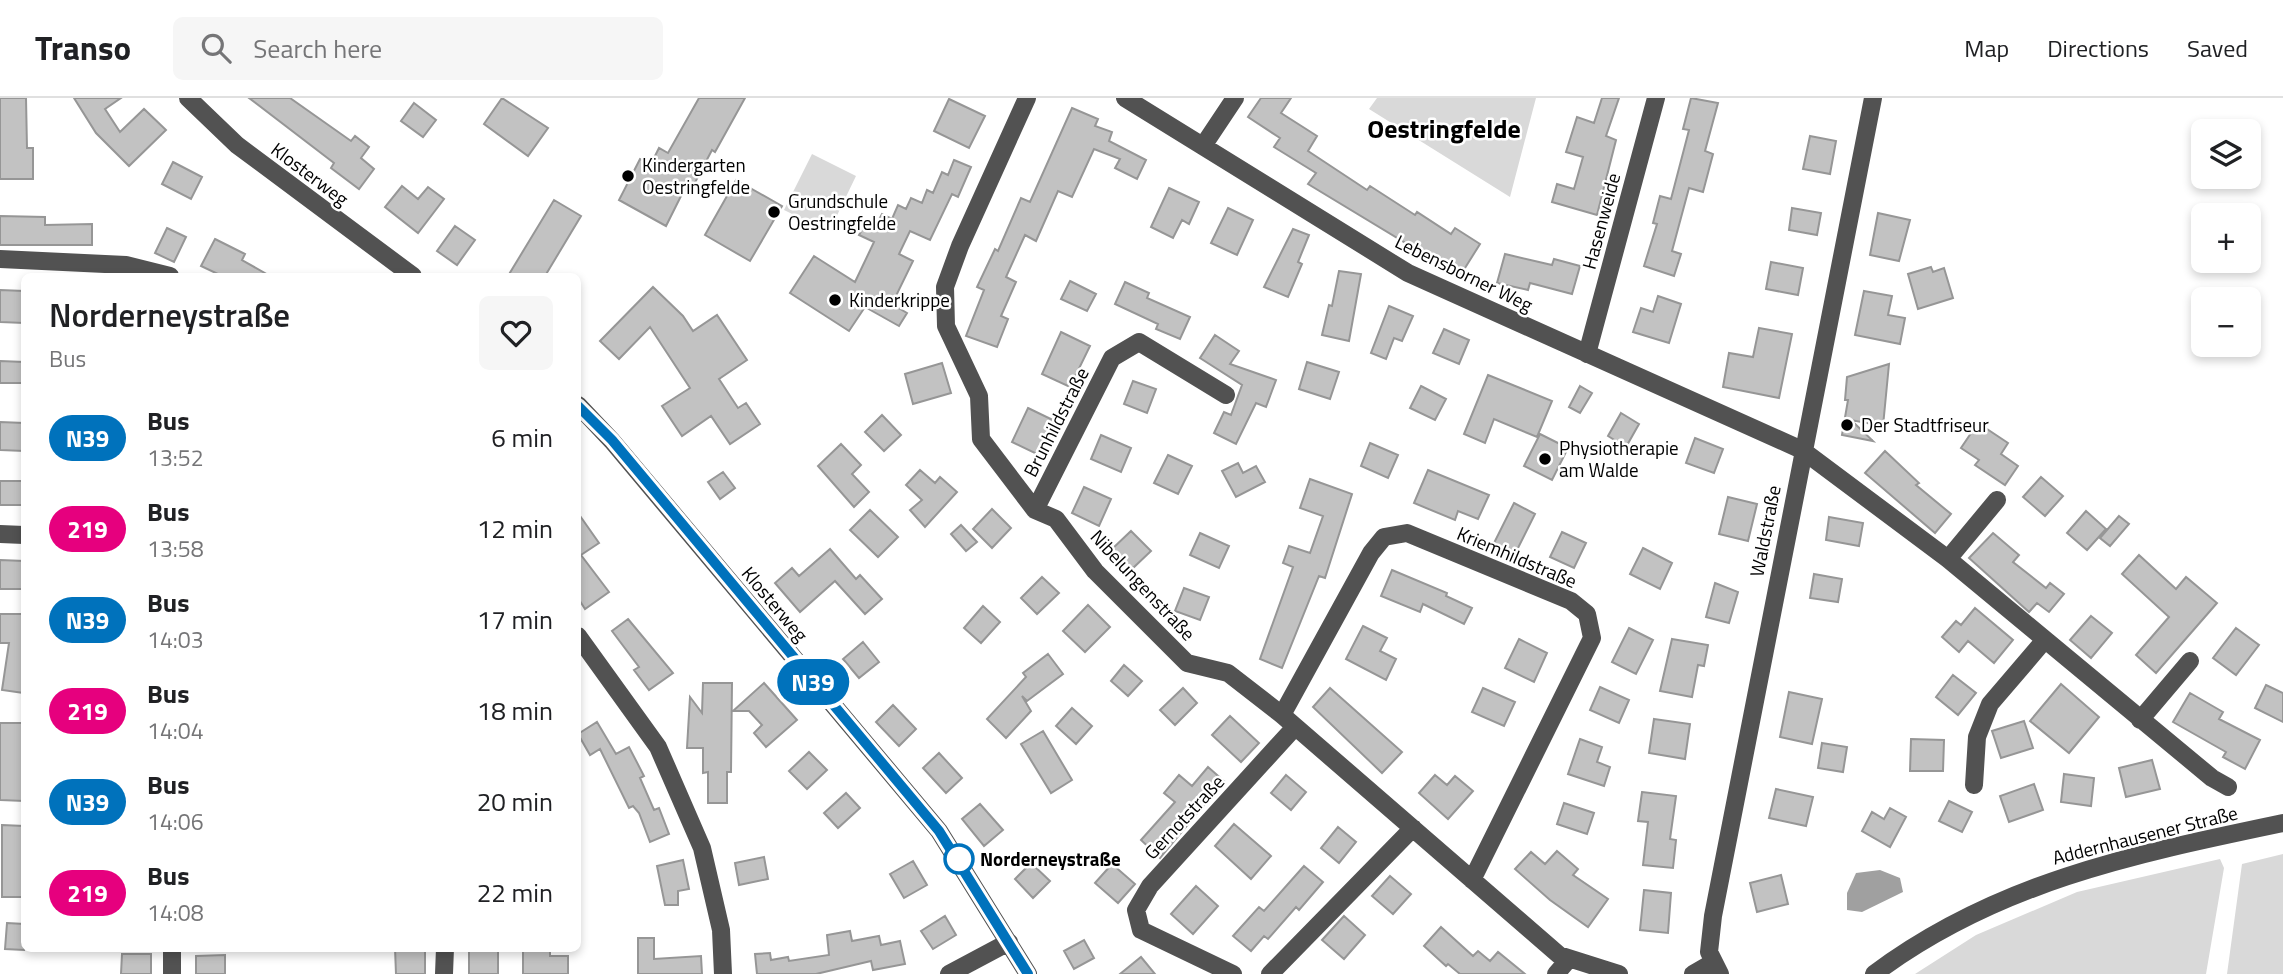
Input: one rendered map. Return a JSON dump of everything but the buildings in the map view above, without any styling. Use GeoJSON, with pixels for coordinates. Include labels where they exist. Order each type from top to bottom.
{"type":"FeatureCollection","features":[{"type":"Feature","properties":{"kind":"street","name":"Klosterweg"},"geometry":{"type":"LineString","coordinates":[[188,98],[237,145],[409,273]]}},
{"type":"Feature","properties":{"kind":"street","name":"Nibelungenstraße"},"geometry":{"type":"LineString","coordinates":[[1027,98],[960,246],[945,286],[946,326],[979,396],[981,439],[1035,510],[1056,519],[1095,571],[1187,663],[1228,673],[1289,721],[1568,960],[1619,974]]}},
{"type":"Feature","properties":{"kind":"street","name":"Lebensborner Weg"},"geometry":{"type":"LineString","coordinates":[[1125,98],[1408,273],[1802,450],[1948,559],[2043,642],[2212,778],[2228,787]]}},
{"type":"Feature","properties":{"kind":"street"},"geometry":{"type":"LineString","coordinates":[[1203,146],[1235,98]]}},
{"type":"Feature","properties":{"kind":"street","name":"Hasenweide"},"geometry":{"type":"LineString","coordinates":[[1587,354],[1656,98]]}},
{"type":"Feature","properties":{"kind":"street","name":"Waldstraße"},"geometry":{"type":"LineString","coordinates":[[1718,971],[1709,953],[1713,916],[1802,450],[1873,98]]}},
{"type":"Feature","properties":{"kind":"street"},"geometry":{"type":"LineString","coordinates":[[0,260],[126,265],[158,273]]}},
{"type":"Feature","properties":{"kind":"street","name":"Brunhildstraße"},"geometry":{"type":"LineString","coordinates":[[1035,510],[1112,358],[1139,342],[1226,395]]}},
{"type":"Feature","properties":{"kind":"street","name":"Klosterweg"},"geometry":{"type":"LineString","coordinates":[[581,408],[612,440],[939,831],[1028,974]]}},
{"type":"Feature","properties":{"kind":"street"},"geometry":{"type":"LineString","coordinates":[[1948,559],[1997,500]]}},
{"type":"Feature","properties":{"kind":"street","name":"Kriemhildstraße"},"geometry":{"type":"LineString","coordinates":[[1289,721],[1371,553],[1384,537],[1408,533],[1571,601],[1587,614],[1592,638],[1472,880]]}},
{"type":"Feature","properties":{"kind":"street"},"geometry":{"type":"LineString","coordinates":[[0,534],[21,535]]}},
{"type":"Feature","properties":{"kind":"street"},"geometry":{"type":"LineString","coordinates":[[581,640],[658,747],[702,848],[721,930],[723,974]]}},
{"type":"Feature","properties":{"kind":"street"},"geometry":{"type":"LineString","coordinates":[[1974,785],[1977,737],[1990,704],[2043,642]]}},
{"type":"Feature","properties":{"kind":"street"},"geometry":{"type":"LineString","coordinates":[[2140,720],[2190,661]]}},
{"type":"Feature","properties":{"kind":"street","name":"Gernotstraße"},"geometry":{"type":"LineString","coordinates":[[1233,974],[1141,930],[1136,910],[1150,886],[1289,721]]}},
{"type":"Feature","properties":{"kind":"street","name":"Addernhausener Straße"},"geometry":{"type":"LineString","coordinates":[[1874,974],[1943,928],[2023,889],[2088,867],[2283,823]]}},
{"type":"Feature","properties":{"kind":"street"},"geometry":{"type":"LineString","coordinates":[[1270,974],[1413,828]]}},
{"type":"Feature","properties":{"kind":"street"},"geometry":{"type":"LineString","coordinates":[[949,974],[1009,942]]}},
{"type":"Feature","properties":{"kind":"street"},"geometry":{"type":"LineString","coordinates":[[172,952],[172,974]]}},
{"type":"Feature","properties":{"kind":"street"},"geometry":{"type":"LineString","coordinates":[[444,974],[445,952]]}},
{"type":"Feature","properties":{"kind":"street"},"geometry":{"type":"LineString","coordinates":[[1556,974],[1568,960]]}},
{"type":"Feature","properties":{"kind":"street"},"geometry":{"type":"LineString","coordinates":[[1693,974],[1718,971]]}},
{"type":"Feature","properties":{"kind":"shaded area"},"geometry":{"type":"Polygon","coordinates":[[[1377,98],[1536,98],[1510,197],[1369,109],[1377,98]]]}},
{"type":"Feature","properties":{"kind":"shaded area"},"geometry":{"type":"Polygon","coordinates":[[[812,154],[856,176],[829,232],[784,210],[812,154]]]}},
{"type":"Feature","properties":{"kind":"shaded area"},"geometry":{"type":"Polygon","coordinates":[[[2283,854],[2283,974],[2227,974],[2242,864],[2283,854]]]}},
{"type":"Feature","properties":{"kind":"shaded area"},"geometry":{"type":"Polygon","coordinates":[[[2220,859],[2224,868],[2206,974],[1915,974],[1976,935],[2077,892],[2220,859]]]}},
{"type":"Feature","properties":{"kind":"shaded area"},"geometry":{"type":"Polygon","coordinates":[[[1880,870],[1900,878],[1903,892],[1862,912],[1847,910],[1847,893],[1856,873],[1880,870]]]}},
{"type":"Feature","properties":{"kind":"bus line","name":"N39"},"geometry":{"type":"LineString","coordinates":[[581,409],[612,440],[939,831],[958,857],[1028,974]]}},
{"type":"Feature","properties":{"kind":"place","name":"Kindergarten Oestringfelde"},"geometry":{"type":"Point","coordinates":[628,176]}},
{"type":"Feature","properties":{"kind":"place","name":"Grundschule Oestringfelde"},"geometry":{"type":"Point","coordinates":[774,212]}},
{"type":"Feature","properties":{"kind":"place","name":"Kinderkrippe"},"geometry":{"type":"Point","coordinates":[835,300]}},
{"type":"Feature","properties":{"kind":"place","name":"Der Stadtfriseur"},"geometry":{"type":"Point","coordinates":[1847,425]}},
{"type":"Feature","properties":{"kind":"place","name":"Physiotherapie am Walde"},"geometry":{"type":"Point","coordinates":[1545,459]}},
{"type":"Feature","properties":{"kind":"place","name":"Norderneystraße"},"geometry":{"type":"Point","coordinates":[959,859]}},
{"type":"Feature","properties":{"kind":"district","name":"Oestringfelde"},"geometry":{"type":"Point","coordinates":[1444,129]}}]}
